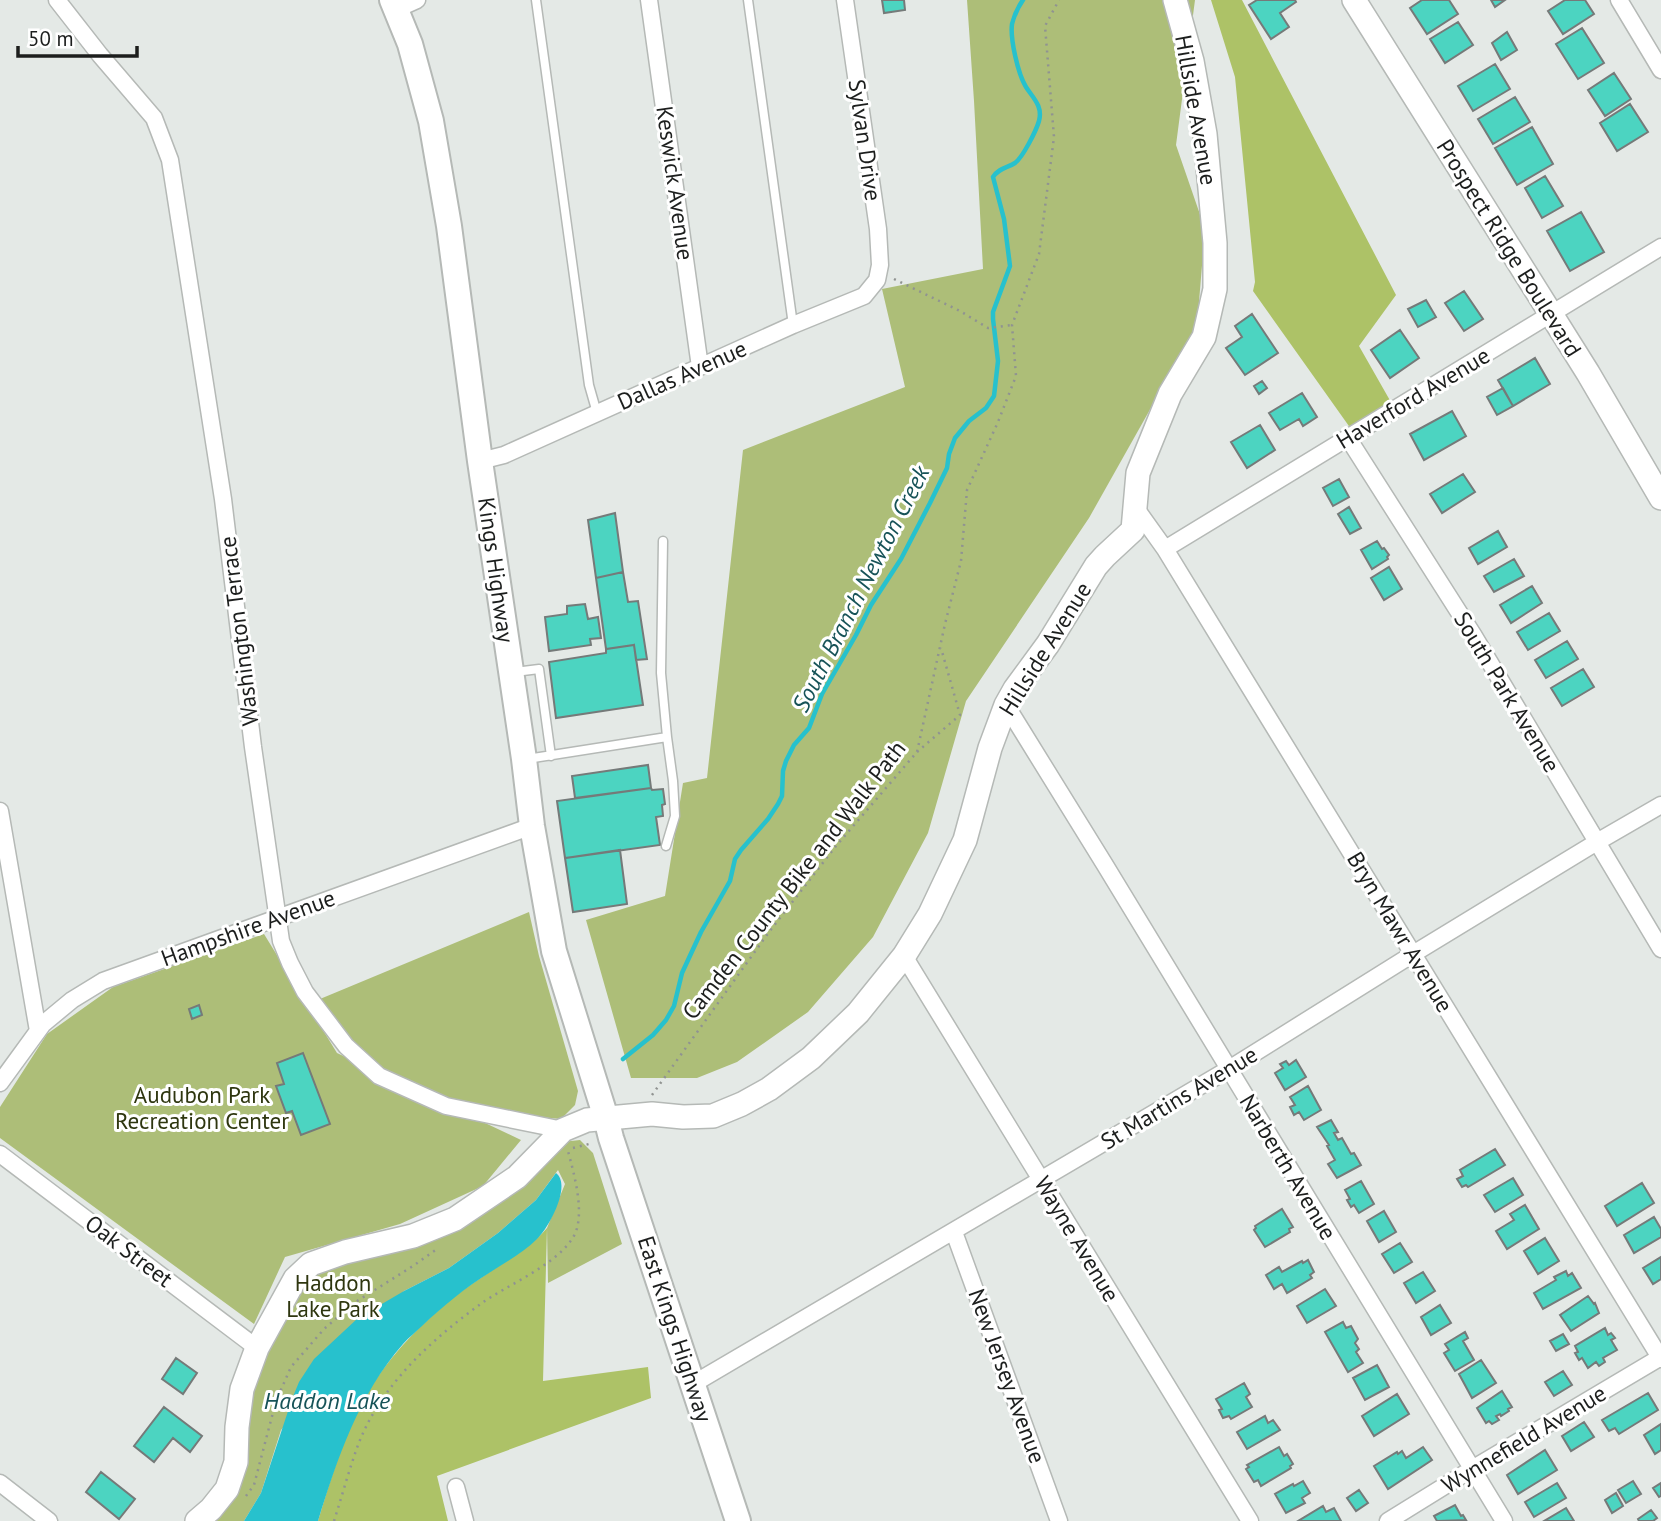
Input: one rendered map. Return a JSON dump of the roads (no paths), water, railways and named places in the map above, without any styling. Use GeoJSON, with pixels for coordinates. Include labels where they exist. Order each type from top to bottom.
{"type":"FeatureCollection","features":[{"type":"Feature","properties":{"kind":"main road","name":"Kings Highway"},"geometry":{"type":"LineString","coordinates":[[402,3],[431,121],[449,226],[532,826],[554,951],[609,1128]]}},
{"type":"Feature","properties":{"kind":"main road","name":"East Kings Highway"},"geometry":{"type":"LineString","coordinates":[[609,1128],[738,1521]]}},
{"type":"Feature","properties":{"kind":"street","name":"Washington Terrace"},"geometry":{"type":"LineString","coordinates":[[57,0],[155,118],[170,160],[223,499],[253,747],[281,941],[290,963],[305,992],[346,1046],[379,1076],[446,1106],[564,1144]]}},
{"type":"Feature","properties":{"kind":"street","name":"Keswick Avenue"},"geometry":{"type":"LineString","coordinates":[[649,0],[700,367]]}},
{"type":"Feature","properties":{"kind":"street","name":"Sylvan Drive"},"geometry":{"type":"LineString","coordinates":[[845,0],[878,229],[878,276]]}},
{"type":"Feature","properties":{"kind":"street","name":"Hillside Avenue"},"geometry":{"type":"LineString","coordinates":[[564,1144],[587,1120],[609,1128],[638,1115],[713,1116],[742,1104],[769,1088],[811,1058],[858,1013],[904,957],[930,914],[965,840],[990,748],[1006,705],[1015,688],[1048,644],[1096,566],[1133,530],[1138,473],[1170,394],[1204,337],[1215,289],[1215,243],[1205,134],[1192,61],[1175,0]]}},
{"type":"Feature","properties":{"kind":"street","name":"Prospect Ridge Boulevard"},"geometry":{"type":"LineString","coordinates":[[1354,0],[1588,373],[1661,498]]}},
{"type":"Feature","properties":{"kind":"street"},"geometry":{"type":"LineString","coordinates":[[1619,0],[1661,69]]}},
{"type":"Feature","properties":{"kind":"street","name":"Haverford Avenue"},"geometry":{"type":"LineString","coordinates":[[1166,549],[1661,247]]}},
{"type":"Feature","properties":{"kind":"street","name":"Dallas Avenue"},"geometry":{"type":"LineString","coordinates":[[481,461],[504,455],[864,296],[878,276]]}},
{"type":"Feature","properties":{"kind":"street","name":"South Park Avenue"},"geometry":{"type":"LineString","coordinates":[[1348,438],[1474,636],[1661,949]]}},
{"type":"Feature","properties":{"kind":"street","name":"Bryn Mawr Avenue"},"geometry":{"type":"LineString","coordinates":[[1135,507],[1166,549],[1661,1358]]}},
{"type":"Feature","properties":{"kind":"street","name":"Narberth Avenue"},"geometry":{"type":"LineString","coordinates":[[1006,705],[1504,1521]]}},
{"type":"Feature","properties":{"kind":"street","name":"St Martins Avenue"},"geometry":{"type":"LineString","coordinates":[[693,1384],[1229,1069],[1413,954],[1661,805]]}},
{"type":"Feature","properties":{"kind":"street"},"geometry":{"type":"LineString","coordinates":[[0,811],[38,1031]]}},
{"type":"Feature","properties":{"kind":"street","name":"Hampshire Avenue"},"geometry":{"type":"LineString","coordinates":[[0,1083],[43,1024],[72,1000],[103,981],[532,826]]}},
{"type":"Feature","properties":{"kind":"street","name":"Wayne Avenue"},"geometry":{"type":"LineString","coordinates":[[904,957],[1250,1521]]}},
{"type":"Feature","properties":{"kind":"street"},"geometry":{"type":"LineString","coordinates":[[197,1521],[227,1489],[236,1462],[242,1389],[257,1348],[295,1279],[311,1264],[345,1252],[412,1236],[454,1219],[564,1144]]}},
{"type":"Feature","properties":{"kind":"street","name":"Oak Street"},"geometry":{"type":"LineString","coordinates":[[0,1154],[257,1348]]}},
{"type":"Feature","properties":{"kind":"street","name":"New Jersey Avenue"},"geometry":{"type":"LineString","coordinates":[[954,1232],[1059,1521]]}},
{"type":"Feature","properties":{"kind":"street","name":"Wynnefield Avenue"},"geometry":{"type":"LineString","coordinates":[[1388,1521],[1661,1358]]}},
{"type":"Feature","properties":{"kind":"street"},"geometry":{"type":"LineString","coordinates":[[0,1483],[49,1521]]}},
{"type":"Feature","properties":{"kind":"street"},"geometry":{"type":"LineString","coordinates":[[456,1487],[466,1521]]}},
{"type":"Feature","properties":{"kind":"lane"},"geometry":{"type":"LineString","coordinates":[[536,0],[589,385],[597,413]]}},
{"type":"Feature","properties":{"kind":"lane"},"geometry":{"type":"LineString","coordinates":[[748,0],[793,326]]}},
{"type":"Feature","properties":{"kind":"lane"},"geometry":{"type":"LineString","coordinates":[[663,541],[661,673],[675,816],[666,846]]}},
{"type":"Feature","properties":{"kind":"lane"},"geometry":{"type":"LineString","coordinates":[[511,673],[539,669],[551,756]]}},
{"type":"Feature","properties":{"kind":"lane"},"geometry":{"type":"LineString","coordinates":[[524,760],[667,737]]}},
{"type":"Feature","properties":{"kind":"water","name":"Haddon Lake"},"geometry":{"type":"Polygon","coordinates":[[[556,1173],[560,1179],[560,1196],[553,1216],[542,1233],[520,1253],[446,1304],[408,1339],[387,1363],[351,1428],[318,1521],[244,1521],[261,1493],[299,1382],[314,1359],[358,1318],[449,1268],[498,1233],[536,1200],[556,1173]]]}},
{"type":"Feature","properties":{"kind":"waterway","name":"South Branch Newton Creek"},"geometry":{"type":"LineString","coordinates":[[623,1059],[653,1035],[674,1006],[682,973],[701,932],[730,881],[735,859],[778,804],[782,796],[786,761],[794,745],[809,728],[822,694],[871,605],[901,559],[947,468],[955,438],[969,421],[986,408],[994,396],[998,361],[993,312],[1010,266],[1004,219],[993,177],[1000,170],[1015,163],[1022,155],[1040,116],[1037,103],[1020,74],[1013,47],[1012,24],[1023,0]]}},
{"type":"Feature","properties":{"kind":"park label","name":"Audubon Park Recreation Center"},"geometry":{"type":"Point","coordinates":[202,1108]}},
{"type":"Feature","properties":{"kind":"park label","name":"Haddon Lake Park"},"geometry":{"type":"Point","coordinates":[333,1296]}}]}
